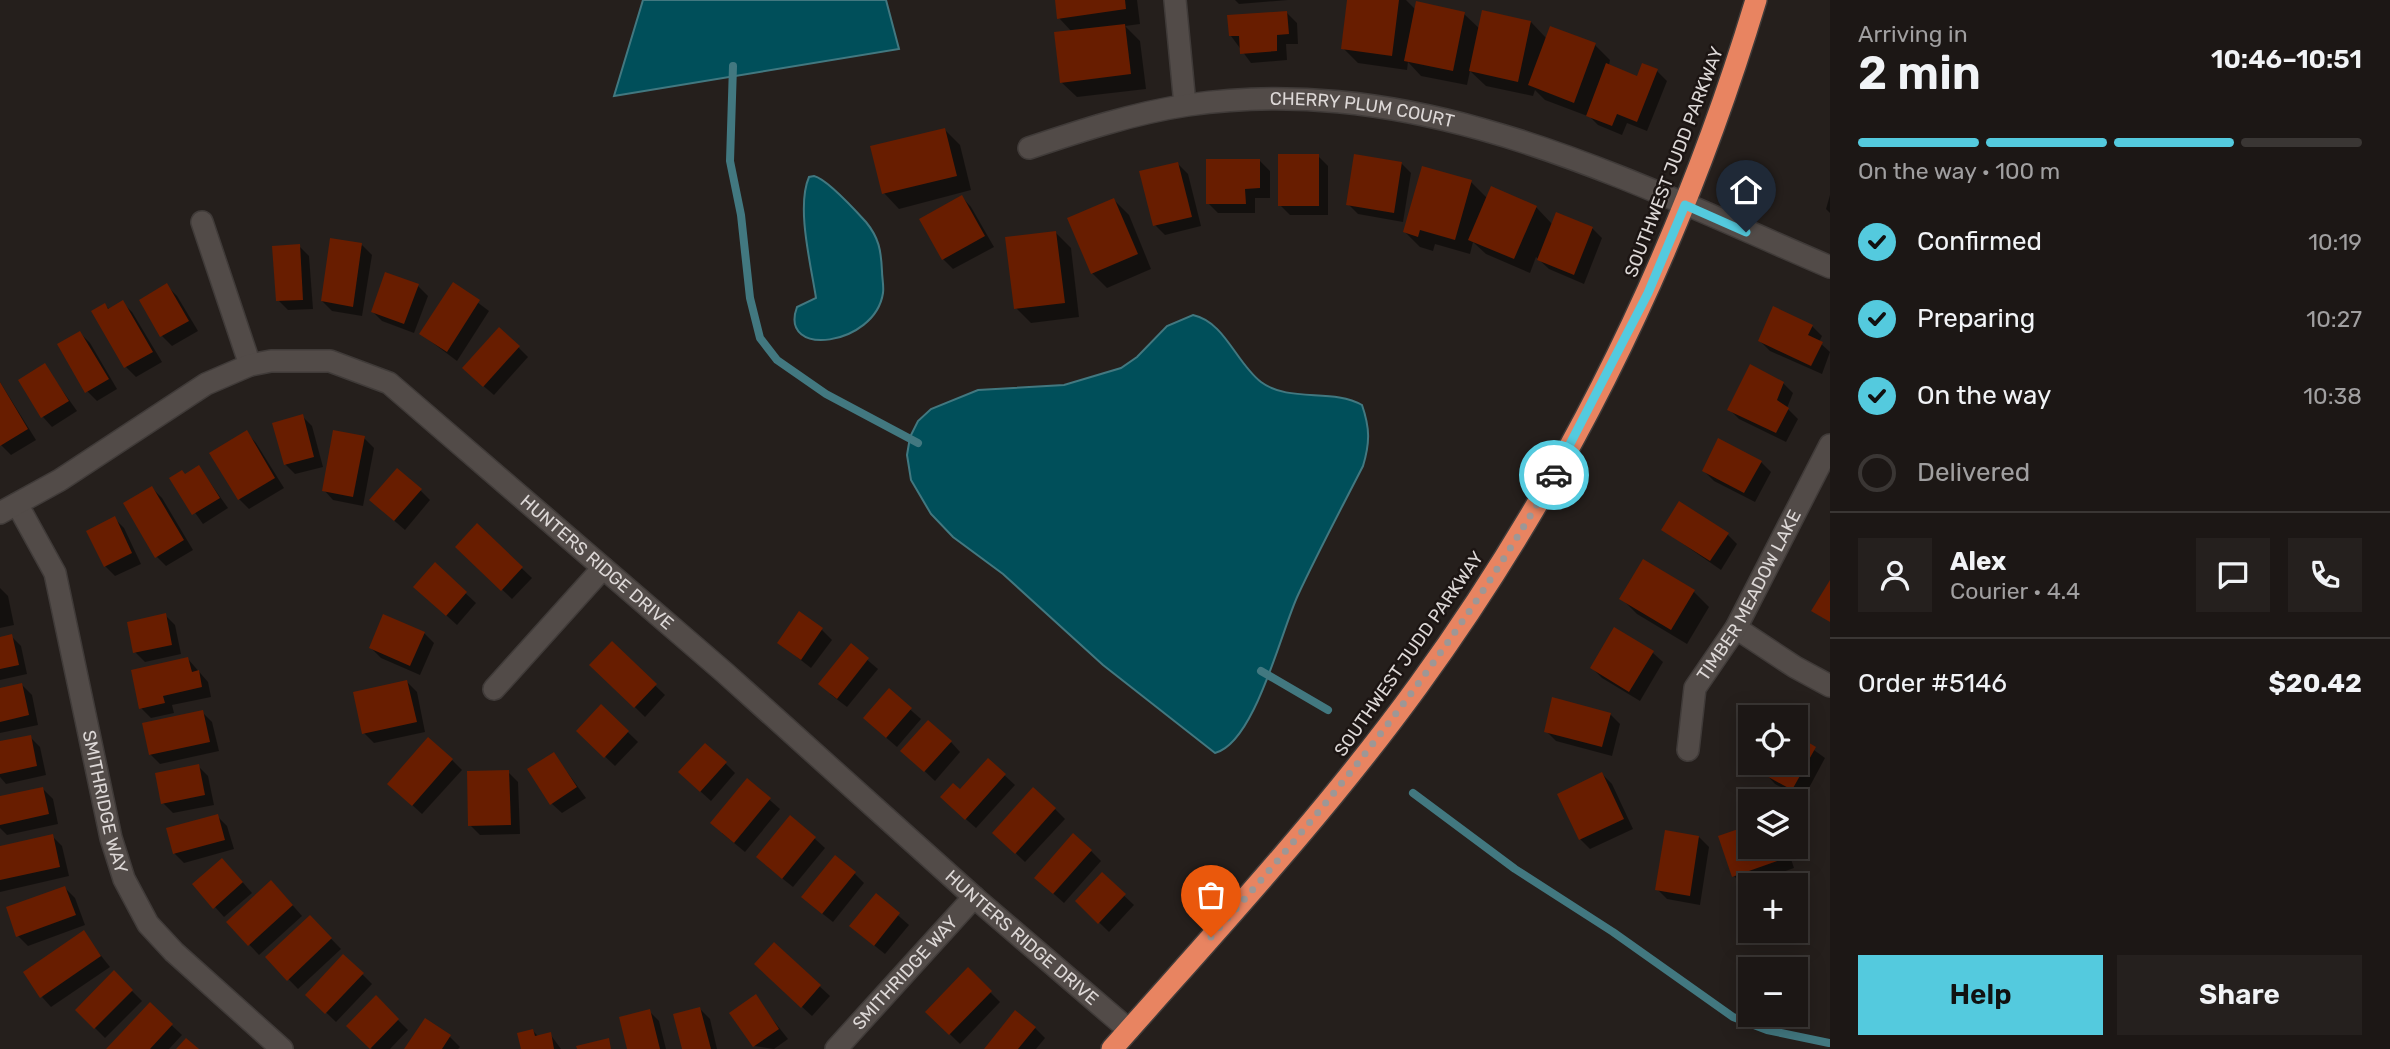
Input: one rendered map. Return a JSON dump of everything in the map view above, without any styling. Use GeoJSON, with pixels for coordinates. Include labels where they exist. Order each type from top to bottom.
{"type":"FeatureCollection","features":[{"type":"Feature","properties":{"kind":"highway","name":"SOUTHWEST JUDD PARKWAY"},"geometry":{"type":"LineString","coordinates":[[1112,1049],[1348,779],[1467,616],[1532,513],[1598,394],[1648,293],[1716,124],[1756,0]]}},
{"type":"Feature","properties":{"kind":"street"},"geometry":{"type":"LineString","coordinates":[[1174,0],[1185,105]]}},
{"type":"Feature","properties":{"kind":"street","name":"CHERRY PLUM COURT"},"geometry":{"type":"LineString","coordinates":[[1029,148],[1099,126],[1185,105],[1286,98],[1335,100],[1420,113],[1484,128],[1685,205],[1830,267]]}},
{"type":"Feature","properties":{"kind":"street"},"geometry":{"type":"LineString","coordinates":[[202,222],[250,365]]}},
{"type":"Feature","properties":{"kind":"street","name":"HUNTERS RIDGE DRIVE"},"geometry":{"type":"LineString","coordinates":[[8,509],[60,480],[206,384],[250,365],[271,361],[330,361],[389,383],[724,671],[974,897],[1129,1030]]}},
{"type":"Feature","properties":{"kind":"street","name":"TIMBER MEADOW LAKE"},"geometry":{"type":"LineString","coordinates":[[1688,750],[1695,688],[1736,628],[1830,445]]}},
{"type":"Feature","properties":{"kind":"street","name":"SMITHRIDGE WAY"},"geometry":{"type":"LineString","coordinates":[[8,509],[55,573],[111,838],[124,879],[148,924],[282,1049]]}},
{"type":"Feature","properties":{"kind":"street"},"geometry":{"type":"LineString","coordinates":[[494,689],[603,568]]}},
{"type":"Feature","properties":{"kind":"street"},"geometry":{"type":"LineString","coordinates":[[1736,628],[1795,667],[1830,686]]}},
{"type":"Feature","properties":{"kind":"street","name":"SMITHRIDGE WAY"},"geometry":{"type":"LineString","coordinates":[[836,1049],[974,897]]}},
{"type":"Feature","properties":{"kind":"water"},"geometry":{"type":"Polygon","coordinates":[[[643,0],[886,0],[899,49],[614,96],[643,0]]]}},
{"type":"Feature","properties":{"kind":"water"},"geometry":{"type":"Polygon","coordinates":[[[814,176],[834,189],[866,222],[877,239],[881,257],[883,293],[876,311],[864,325],[830,339],[814,339],[801,334],[795,324],[797,307],[816,298],[804,220],[805,189],[809,177],[814,176]]]}},
{"type":"Feature","properties":{"kind":"water"},"geometry":{"type":"Polygon","coordinates":[[[1193,315],[1214,326],[1252,374],[1272,388],[1298,394],[1338,397],[1362,405],[1368,436],[1363,466],[1298,595],[1254,708],[1229,745],[1215,753],[1103,665],[1003,574],[953,537],[931,514],[911,480],[907,455],[910,437],[918,421],[931,409],[978,390],[1064,385],[1121,368],[1137,357],[1167,326],[1193,315]]]}},
{"type":"Feature","properties":{"kind":"building"},"geometry":{"type":"Polygon","coordinates":[[[1055,0],[1125,0],[1126,9],[1057,19],[1055,0]]]}},
{"type":"Feature","properties":{"kind":"building"},"geometry":{"type":"Polygon","coordinates":[[[1347,0],[1399,0],[1392,56],[1341,49],[1347,0]]]}},
{"type":"Feature","properties":{"kind":"building"},"geometry":{"type":"Polygon","coordinates":[[[1416,1],[1465,12],[1453,71],[1404,61],[1416,1]]]}},
{"type":"Feature","properties":{"kind":"building"},"geometry":{"type":"Polygon","coordinates":[[[1482,10],[1531,21],[1518,82],[1469,71],[1482,10]]]}},
{"type":"Feature","properties":{"kind":"building"},"geometry":{"type":"Polygon","coordinates":[[[1287,11],[1289,34],[1277,35],[1277,51],[1240,54],[1239,36],[1229,36],[1227,15],[1287,11]]]}},
{"type":"Feature","properties":{"kind":"building"},"geometry":{"type":"Polygon","coordinates":[[[1125,24],[1131,74],[1060,83],[1054,32],[1125,24]]]}},
{"type":"Feature","properties":{"kind":"building"},"geometry":{"type":"Polygon","coordinates":[[[1550,26],[1596,43],[1574,103],[1528,85],[1550,26]]]}},
{"type":"Feature","properties":{"kind":"building"},"geometry":{"type":"Polygon","coordinates":[[[1606,63],[1637,76],[1642,63],[1658,69],[1637,122],[1617,114],[1612,126],[1586,116],[1606,63]]]}},
{"type":"Feature","properties":{"kind":"building"},"geometry":{"type":"Polygon","coordinates":[[[945,128],[957,176],[882,194],[870,146],[945,128]]]}},
{"type":"Feature","properties":{"kind":"building"},"geometry":{"type":"Polygon","coordinates":[[[1278,154],[1319,154],[1319,206],[1278,206],[1278,154]]]}},
{"type":"Feature","properties":{"kind":"building"},"geometry":{"type":"Polygon","coordinates":[[[1354,154],[1402,162],[1394,213],[1346,205],[1354,154]]]}},
{"type":"Feature","properties":{"kind":"building"},"geometry":{"type":"Polygon","coordinates":[[[1206,159],[1260,159],[1260,188],[1245,189],[1246,204],[1206,204],[1206,159]]]}},
{"type":"Feature","properties":{"kind":"building"},"geometry":{"type":"Polygon","coordinates":[[[1178,162],[1192,217],[1153,226],[1139,171],[1178,162]]]}},
{"type":"Feature","properties":{"kind":"building"},"geometry":{"type":"Polygon","coordinates":[[[1422,166],[1472,180],[1455,240],[1420,230],[1418,237],[1403,232],[1422,166]]]}},
{"type":"Feature","properties":{"kind":"building"},"geometry":{"type":"Polygon","coordinates":[[[1491,186],[1537,206],[1514,259],[1468,240],[1491,186]]]}},
{"type":"Feature","properties":{"kind":"building"},"geometry":{"type":"Polygon","coordinates":[[[962,195],[985,236],[942,260],[919,219],[962,195]]]}},
{"type":"Feature","properties":{"kind":"building"},"geometry":{"type":"Polygon","coordinates":[[[1114,198],[1138,254],[1091,274],[1067,218],[1114,198]]]}},
{"type":"Feature","properties":{"kind":"building"},"geometry":{"type":"Polygon","coordinates":[[[1556,212],[1593,227],[1574,275],[1537,260],[1556,212]]]}},
{"type":"Feature","properties":{"kind":"building"},"geometry":{"type":"Polygon","coordinates":[[[1056,231],[1065,303],[1014,309],[1005,237],[1056,231]]]}},
{"type":"Feature","properties":{"kind":"building"},"geometry":{"type":"Polygon","coordinates":[[[330,238],[362,243],[353,307],[321,301],[330,238]]]}},
{"type":"Feature","properties":{"kind":"building"},"geometry":{"type":"Polygon","coordinates":[[[300,244],[303,300],[276,301],[272,246],[300,244]]]}},
{"type":"Feature","properties":{"kind":"building"},"geometry":{"type":"Polygon","coordinates":[[[385,272],[419,284],[404,324],[371,312],[385,272]]]}},
{"type":"Feature","properties":{"kind":"building"},"geometry":{"type":"Polygon","coordinates":[[[453,282],[480,300],[447,352],[419,334],[453,282]]]}},
{"type":"Feature","properties":{"kind":"building"},"geometry":{"type":"Polygon","coordinates":[[[167,283],[189,321],[160,337],[139,300],[167,283]]]}},
{"type":"Feature","properties":{"kind":"building"},"geometry":{"type":"Polygon","coordinates":[[[123,300],[153,352],[124,368],[91,311],[105,303],[108,309],[123,300]]]}},
{"type":"Feature","properties":{"kind":"building"},"geometry":{"type":"Polygon","coordinates":[[[1773,306],[1813,325],[1808,335],[1823,342],[1811,366],[1758,341],[1773,306]]]}},
{"type":"Feature","properties":{"kind":"building"},"geometry":{"type":"Polygon","coordinates":[[[499,327],[520,346],[483,387],[462,368],[499,327]]]}},
{"type":"Feature","properties":{"kind":"building"},"geometry":{"type":"Polygon","coordinates":[[[80,331],[109,379],[85,393],[57,344],[80,331]]]}},
{"type":"Feature","properties":{"kind":"building"},"geometry":{"type":"Polygon","coordinates":[[[45,363],[69,401],[41,418],[18,380],[45,363]]]}},
{"type":"Feature","properties":{"kind":"building"},"geometry":{"type":"Polygon","coordinates":[[[1750,364],[1784,382],[1777,400],[1789,408],[1776,433],[1727,410],[1750,364]]]}},
{"type":"Feature","properties":{"kind":"building"},"geometry":{"type":"Polygon","coordinates":[[[0,382],[28,429],[0,446],[0,382]]]}},
{"type":"Feature","properties":{"kind":"building"},"geometry":{"type":"Polygon","coordinates":[[[303,414],[314,457],[284,465],[272,423],[303,414]]]}},
{"type":"Feature","properties":{"kind":"building"},"geometry":{"type":"Polygon","coordinates":[[[247,430],[275,478],[238,500],[209,453],[247,430]]]}},
{"type":"Feature","properties":{"kind":"building"},"geometry":{"type":"Polygon","coordinates":[[[333,430],[365,436],[353,497],[322,491],[333,430]]]}},
{"type":"Feature","properties":{"kind":"building"},"geometry":{"type":"Polygon","coordinates":[[[1718,438],[1762,461],[1744,493],[1702,471],[1718,438]]]}},
{"type":"Feature","properties":{"kind":"building"},"geometry":{"type":"Polygon","coordinates":[[[199,465],[220,498],[192,515],[169,478],[182,470],[185,474],[199,465]]]}},
{"type":"Feature","properties":{"kind":"building"},"geometry":{"type":"Polygon","coordinates":[[[397,468],[422,489],[394,521],[369,500],[397,468]]]}},
{"type":"Feature","properties":{"kind":"building"},"geometry":{"type":"Polygon","coordinates":[[[152,486],[184,540],[155,558],[123,503],[152,486]]]}},
{"type":"Feature","properties":{"kind":"building"},"geometry":{"type":"Polygon","coordinates":[[[1679,501],[1729,533],[1710,561],[1661,530],[1679,501]]]}},
{"type":"Feature","properties":{"kind":"building"},"geometry":{"type":"Polygon","coordinates":[[[115,516],[132,553],[104,567],[86,531],[115,516]]]}},
{"type":"Feature","properties":{"kind":"building"},"geometry":{"type":"Polygon","coordinates":[[[477,523],[523,567],[501,591],[455,547],[477,523]]]}},
{"type":"Feature","properties":{"kind":"building"},"geometry":{"type":"Polygon","coordinates":[[[1643,559],[1695,590],[1671,630],[1619,599],[1643,559]]]}},
{"type":"Feature","properties":{"kind":"building"},"geometry":{"type":"Polygon","coordinates":[[[435,562],[467,592],[446,616],[413,587],[435,562]]]}},
{"type":"Feature","properties":{"kind":"building"},"geometry":{"type":"Polygon","coordinates":[[[1830,580],[1830,622],[1811,611],[1830,580]]]}},
{"type":"Feature","properties":{"kind":"building"},"geometry":{"type":"Polygon","coordinates":[[[799,611],[823,628],[801,660],[777,643],[799,611]]]}},
{"type":"Feature","properties":{"kind":"building"},"geometry":{"type":"Polygon","coordinates":[[[166,613],[172,645],[133,653],[127,622],[166,613]]]}},
{"type":"Feature","properties":{"kind":"building"},"geometry":{"type":"Polygon","coordinates":[[[383,614],[425,632],[410,666],[369,648],[383,614]]]}},
{"type":"Feature","properties":{"kind":"building"},"geometry":{"type":"Polygon","coordinates":[[[1614,627],[1654,651],[1629,692],[1590,668],[1614,627]]]}},
{"type":"Feature","properties":{"kind":"building"},"geometry":{"type":"Polygon","coordinates":[[[12,634],[19,665],[0,669],[0,637],[12,634]]]}},
{"type":"Feature","properties":{"kind":"building"},"geometry":{"type":"Polygon","coordinates":[[[612,641],[657,684],[634,708],[589,665],[612,641]]]}},
{"type":"Feature","properties":{"kind":"building"},"geometry":{"type":"Polygon","coordinates":[[[851,643],[869,658],[837,699],[818,684],[851,643]]]}},
{"type":"Feature","properties":{"kind":"building"},"geometry":{"type":"Polygon","coordinates":[[[188,657],[192,672],[199,670],[202,687],[163,696],[165,703],[139,709],[131,670],[188,657]]]}},
{"type":"Feature","properties":{"kind":"building"},"geometry":{"type":"Polygon","coordinates":[[[407,680],[417,722],[362,734],[353,692],[407,680]]]}},
{"type":"Feature","properties":{"kind":"building"},"geometry":{"type":"Polygon","coordinates":[[[22,683],[29,715],[0,722],[0,688],[22,683]]]}},
{"type":"Feature","properties":{"kind":"building"},"geometry":{"type":"Polygon","coordinates":[[[889,688],[912,708],[886,738],[863,718],[889,688]]]}},
{"type":"Feature","properties":{"kind":"building"},"geometry":{"type":"Polygon","coordinates":[[[1552,697],[1611,713],[1602,747],[1544,732],[1552,697]]]}},
{"type":"Feature","properties":{"kind":"building"},"geometry":{"type":"Polygon","coordinates":[[[601,704],[629,731],[604,758],[576,731],[601,704]]]}},
{"type":"Feature","properties":{"kind":"building"},"geometry":{"type":"Polygon","coordinates":[[[203,710],[210,742],[149,755],[142,723],[203,710]]]}},
{"type":"Feature","properties":{"kind":"building"},"geometry":{"type":"Polygon","coordinates":[[[928,720],[952,741],[924,772],[900,751],[928,720]]]}},
{"type":"Feature","properties":{"kind":"building"},"geometry":{"type":"Polygon","coordinates":[[[31,735],[37,766],[0,774],[0,741],[31,735]]]}},
{"type":"Feature","properties":{"kind":"building"},"geometry":{"type":"Polygon","coordinates":[[[428,737],[453,759],[412,806],[387,784],[428,737]]]}},
{"type":"Feature","properties":{"kind":"building"},"geometry":{"type":"Polygon","coordinates":[[[1808,742],[1816,747],[1808,761],[1808,742]]]}},
{"type":"Feature","properties":{"kind":"building"},"geometry":{"type":"Polygon","coordinates":[[[705,743],[727,762],[700,792],[678,772],[705,743]]]}},
{"type":"Feature","properties":{"kind":"building"},"geometry":{"type":"Polygon","coordinates":[[[554,752],[577,787],[550,805],[527,769],[554,752]]]}},
{"type":"Feature","properties":{"kind":"building"},"geometry":{"type":"Polygon","coordinates":[[[988,758],[1006,774],[965,820],[940,797],[953,783],[960,789],[988,758]]]}},
{"type":"Feature","properties":{"kind":"building"},"geometry":{"type":"Polygon","coordinates":[[[199,764],[205,795],[161,804],[155,773],[199,764]]]}},
{"type":"Feature","properties":{"kind":"building"},"geometry":{"type":"Polygon","coordinates":[[[509,770],[511,825],[468,826],[467,771],[509,770]]]}},
{"type":"Feature","properties":{"kind":"building"},"geometry":{"type":"Polygon","coordinates":[[[1602,772],[1624,819],[1579,840],[1557,794],[1602,772]]]}},
{"type":"Feature","properties":{"kind":"building"},"geometry":{"type":"Polygon","coordinates":[[[1765,775],[1800,775],[1790,789],[1765,775]]]}},
{"type":"Feature","properties":{"kind":"building"},"geometry":{"type":"Polygon","coordinates":[[[747,778],[771,798],[734,843],[710,823],[747,778]]]}},
{"type":"Feature","properties":{"kind":"building"},"geometry":{"type":"Polygon","coordinates":[[[43,787],[49,814],[0,825],[0,796],[43,787]]]}},
{"type":"Feature","properties":{"kind":"building"},"geometry":{"type":"Polygon","coordinates":[[[1033,787],[1056,808],[1015,854],[992,833],[1033,787]]]}},
{"type":"Feature","properties":{"kind":"building"},"geometry":{"type":"Polygon","coordinates":[[[218,814],[225,840],[173,854],[166,828],[218,814]]]}},
{"type":"Feature","properties":{"kind":"building"},"geometry":{"type":"Polygon","coordinates":[[[790,815],[816,837],[782,879],[756,857],[790,815]]]}},
{"type":"Feature","properties":{"kind":"building"},"geometry":{"type":"Polygon","coordinates":[[[1738,829],[1738,859],[1783,859],[1732,877],[1718,836],[1738,829]]]}},
{"type":"Feature","properties":{"kind":"building"},"geometry":{"type":"Polygon","coordinates":[[[1665,830],[1699,836],[1690,896],[1655,890],[1665,830]]]}},
{"type":"Feature","properties":{"kind":"building"},"geometry":{"type":"Polygon","coordinates":[[[1073,833],[1092,850],[1053,894],[1034,878],[1073,833]]]}},
{"type":"Feature","properties":{"kind":"building"},"geometry":{"type":"Polygon","coordinates":[[[53,834],[60,867],[0,880],[0,846],[53,834]]]}},
{"type":"Feature","properties":{"kind":"building"},"geometry":{"type":"Polygon","coordinates":[[[835,855],[856,872],[822,914],[801,897],[835,855]]]}},
{"type":"Feature","properties":{"kind":"building"},"geometry":{"type":"Polygon","coordinates":[[[222,858],[243,882],[213,909],[192,884],[222,858]]]}},
{"type":"Feature","properties":{"kind":"building"},"geometry":{"type":"Polygon","coordinates":[[[1102,872],[1126,894],[1098,924],[1075,901],[1102,872]]]}},
{"type":"Feature","properties":{"kind":"building"},"geometry":{"type":"Polygon","coordinates":[[[271,880],[293,905],[248,946],[226,922],[271,880]]]}},
{"type":"Feature","properties":{"kind":"building"},"geometry":{"type":"Polygon","coordinates":[[[65,886],[76,915],[16,937],[6,907],[65,886]]]}},
{"type":"Feature","properties":{"kind":"building"},"geometry":{"type":"Polygon","coordinates":[[[876,893],[900,913],[874,946],[849,926],[876,893]]]}},
{"type":"Feature","properties":{"kind":"building"},"geometry":{"type":"Polygon","coordinates":[[[310,915],[332,938],[287,981],[265,957],[310,915]]]}},
{"type":"Feature","properties":{"kind":"building"},"geometry":{"type":"Polygon","coordinates":[[[84,930],[101,956],[40,998],[23,972],[84,930]]]}},
{"type":"Feature","properties":{"kind":"building"},"geometry":{"type":"Polygon","coordinates":[[[774,942],[821,985],[801,1008],[754,964],[774,942]]]}},
{"type":"Feature","properties":{"kind":"building"},"geometry":{"type":"Polygon","coordinates":[[[343,954],[364,973],[325,1014],[305,995],[343,954]]]}},
{"type":"Feature","properties":{"kind":"building"},"geometry":{"type":"Polygon","coordinates":[[[968,967],[992,991],[949,1035],[925,1012],[968,967]]]}},
{"type":"Feature","properties":{"kind":"building"},"geometry":{"type":"Polygon","coordinates":[[[114,970],[133,990],[94,1029],[75,1010],[114,970]]]}},
{"type":"Feature","properties":{"kind":"building"},"geometry":{"type":"Polygon","coordinates":[[[756,994],[779,1029],[753,1047],[729,1013],[756,994]]]}},
{"type":"Feature","properties":{"kind":"building"},"geometry":{"type":"Polygon","coordinates":[[[376,995],[399,1019],[370,1049],[346,1026],[376,995]]]}},
{"type":"Feature","properties":{"kind":"building"},"geometry":{"type":"Polygon","coordinates":[[[150,1002],[173,1024],[150,1049],[106,1049],[150,1002]]]}},
{"type":"Feature","properties":{"kind":"building"},"geometry":{"type":"Polygon","coordinates":[[[700,1007],[711,1049],[682,1049],[673,1014],[700,1007]]]}},
{"type":"Feature","properties":{"kind":"building"},"geometry":{"type":"Polygon","coordinates":[[[650,1009],[660,1049],[627,1049],[619,1017],[650,1009]]]}},
{"type":"Feature","properties":{"kind":"building"},"geometry":{"type":"Polygon","coordinates":[[[1015,1010],[1036,1027],[1018,1049],[984,1049],[1015,1010]]]}},
{"type":"Feature","properties":{"kind":"building"},"geometry":{"type":"Polygon","coordinates":[[[425,1018],[451,1035],[442,1049],[404,1049],[425,1018]]]}},
{"type":"Feature","properties":{"kind":"building"},"geometry":{"type":"Polygon","coordinates":[[[533,1029],[535,1036],[551,1032],[554,1049],[521,1049],[517,1033],[533,1029]]]}},
{"type":"Feature","properties":{"kind":"building"},"geometry":{"type":"Polygon","coordinates":[[[186,1038],[199,1049],[176,1049],[186,1038]]]}},
{"type":"Feature","properties":{"kind":"building"},"geometry":{"type":"Polygon","coordinates":[[[609,1038],[611,1049],[577,1049],[576,1046],[609,1038]]]}},
{"type":"Feature","properties":{"kind":"waterway"},"geometry":{"type":"LineString","coordinates":[[733,66],[730,161],[741,215],[750,298],[760,338],[777,360],[826,394],[918,443]]}},
{"type":"Feature","properties":{"kind":"waterway"},"geometry":{"type":"LineString","coordinates":[[1261,671],[1328,710]]}},
{"type":"Feature","properties":{"kind":"waterway"},"geometry":{"type":"LineString","coordinates":[[1413,793],[1515,869],[1613,932],[1733,1017],[1767,1030],[1829,1043]]}},
{"type":"Feature","properties":{"kind":"way so far"},"geometry":{"type":"LineString","coordinates":[[1211,937],[1348,779],[1418,687],[1489,584],[1554,475]]}},
{"type":"Feature","properties":{"kind":"route"},"geometry":{"type":"LineString","coordinates":[[1554,475],[1648,293],[1685,205],[1746,232]]}}]}
